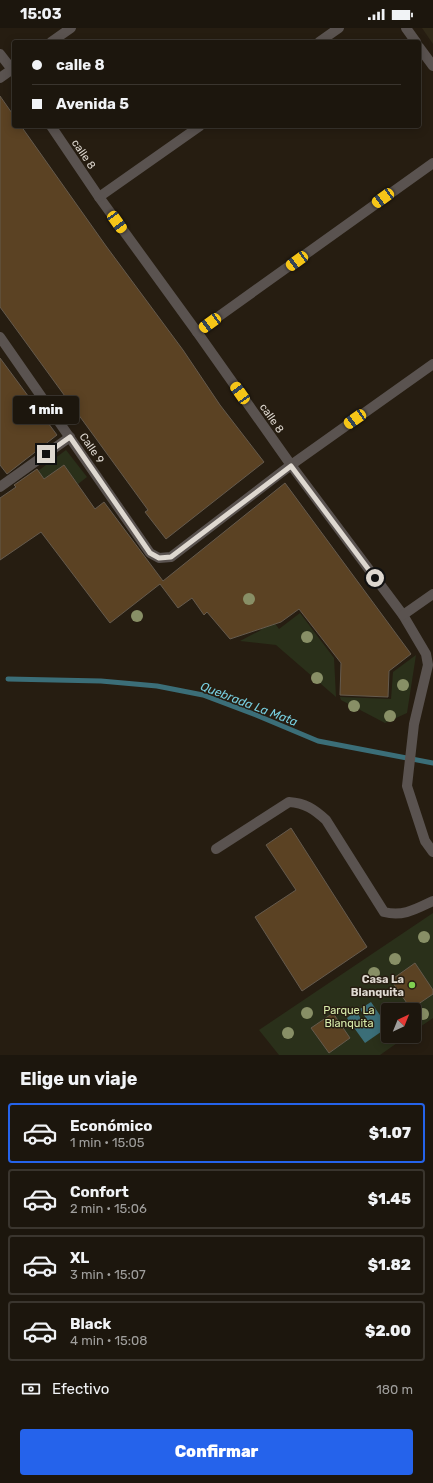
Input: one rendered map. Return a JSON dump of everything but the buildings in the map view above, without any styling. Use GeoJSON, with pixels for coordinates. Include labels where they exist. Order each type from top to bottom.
{"type":"FeatureCollection","features":[{"type":"Feature","properties":{"kind":"street"},"geometry":{"type":"LineString","coordinates":[[54,40],[71,28]]}},
{"type":"Feature","properties":{"kind":"street"},"geometry":{"type":"LineString","coordinates":[[322,40],[339,28]]}},
{"type":"Feature","properties":{"kind":"street"},"geometry":{"type":"LineString","coordinates":[[406,28],[415,40]]}},
{"type":"Feature","properties":{"kind":"street"},"geometry":{"type":"LineString","coordinates":[[421,50],[433,66]]}},
{"type":"Feature","properties":{"kind":"street"},"geometry":{"type":"LineString","coordinates":[[0,54],[12,69]]}},
{"type":"Feature","properties":{"kind":"street"},"geometry":{"type":"LineString","coordinates":[[0,78],[12,71]]}},
{"type":"Feature","properties":{"kind":"street","name":"calle 8"},"geometry":{"type":"LineString","coordinates":[[52,128],[99,198],[197,332],[291,466],[403,616],[421,644],[426,654],[428,665],[414,724],[407,786],[429,840]]}},
{"type":"Feature","properties":{"kind":"street"},"geometry":{"type":"LineString","coordinates":[[99,198],[197,128]]}},
{"type":"Feature","properties":{"kind":"street"},"geometry":{"type":"LineString","coordinates":[[197,332],[433,163]]}},
{"type":"Feature","properties":{"kind":"street","name":"Calle 9"},"geometry":{"type":"LineString","coordinates":[[0,337],[150,553],[159,558],[171,557],[291,466]]}},
{"type":"Feature","properties":{"kind":"street"},"geometry":{"type":"LineString","coordinates":[[291,466],[433,364]]}},
{"type":"Feature","properties":{"kind":"street"},"geometry":{"type":"LineString","coordinates":[[0,487],[70,437]]}},
{"type":"Feature","properties":{"kind":"street"},"geometry":{"type":"LineString","coordinates":[[403,616],[433,594]]}},
{"type":"Feature","properties":{"kind":"street"},"geometry":{"type":"LineString","coordinates":[[216,849],[288,802],[298,803],[313,808],[326,820],[384,912],[394,915],[402,914],[433,901]]}},
{"type":"Feature","properties":{"kind":"street"},"geometry":{"type":"LineString","coordinates":[[429,840],[433,852]]}},
{"type":"Feature","properties":{"kind":"shaded area"},"geometry":{"type":"Polygon","coordinates":[[[422,28],[433,28],[433,44],[422,28]]]}},
{"type":"Feature","properties":{"kind":"green space"},"geometry":{"type":"Polygon","coordinates":[[[66,450],[87,477],[78,484],[64,465],[44,479],[38,471],[66,450]]]}},
{"type":"Feature","properties":{"kind":"green space"},"geometry":{"type":"Polygon","coordinates":[[[252,591],[279,629],[300,613],[334,658],[336,697],[276,645],[240,641],[261,630],[239,600],[252,591]]]}},
{"type":"Feature","properties":{"kind":"green space"},"geometry":{"type":"Polygon","coordinates":[[[416,655],[407,713],[385,723],[341,700],[340,697],[391,699],[393,672],[416,655]]]}},
{"type":"Feature","properties":{"kind":"green space","name":"Parque La Blanquita"},"geometry":{"type":"Polygon","coordinates":[[[433,913],[433,1018],[421,1026],[421,1003],[381,1003],[381,1043],[397,1043],[380,1055],[279,1055],[259,1030],[433,913]]]}},
{"type":"Feature","properties":{"kind":"water"},"geometry":{"type":"Polygon","coordinates":[[[371,1002],[381,1017],[381,1032],[365,1043],[347,1018],[356,1011],[365,1025],[369,1023],[360,1009],[371,1002]]]}},
{"type":"Feature","properties":{"kind":"waterway","name":"Quebrada La Mata"},"geometry":{"type":"LineString","coordinates":[[8,679],[101,681],[157,686],[203,695],[318,741],[433,763]]}},
{"type":"Feature","properties":{"kind":"place","name":"Casa La Blanquita"},"geometry":{"type":"Point","coordinates":[412,985]}},
{"type":"Feature","properties":{"kind":"route"},"geometry":{"type":"LineString","coordinates":[[46,454],[70,437],[150,553],[159,558],[171,557],[291,466],[375,578]]}}]}
